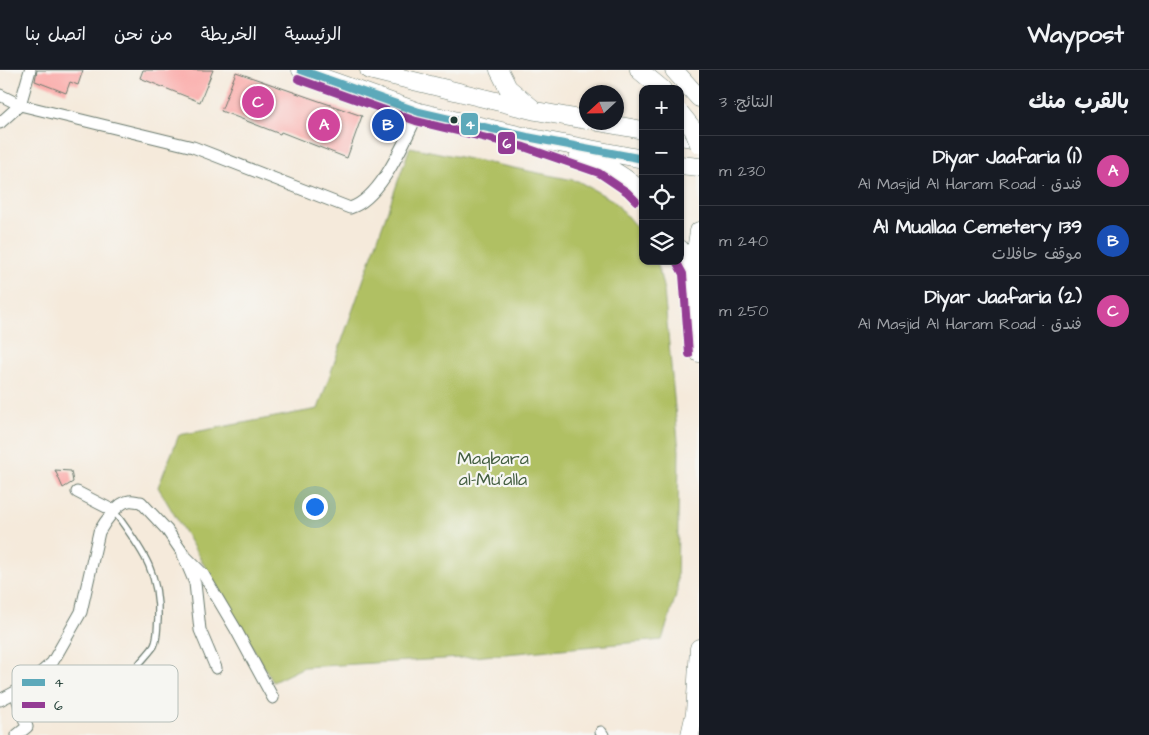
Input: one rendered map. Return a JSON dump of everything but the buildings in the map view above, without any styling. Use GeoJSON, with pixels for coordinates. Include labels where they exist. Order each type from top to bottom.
{"type":"FeatureCollection","features":[{"type":"Feature","properties":{"kind":"main road"},"geometry":{"type":"LineString","coordinates":[[301,70],[419,112],[527,137],[639,158]]}},
{"type":"Feature","properties":{"kind":"main road"},"geometry":{"type":"LineString","coordinates":[[369,70],[536,111],[579,119]]}},
{"type":"Feature","properties":{"kind":"main road"},"geometry":{"type":"LineString","coordinates":[[499,70],[508,88],[536,111]]}},
{"type":"Feature","properties":{"kind":"main road"},"geometry":{"type":"LineString","coordinates":[[639,70],[657,85]]}},
{"type":"Feature","properties":{"kind":"main road"},"geometry":{"type":"LineString","coordinates":[[674,70],[699,98]]}},
{"type":"Feature","properties":{"kind":"main road"},"geometry":{"type":"LineString","coordinates":[[684,117],[693,129],[699,144]]}},
{"type":"Feature","properties":{"kind":"main road"},"geometry":{"type":"LineString","coordinates":[[624,127],[639,129]]}},
{"type":"Feature","properties":{"kind":"main road"},"geometry":{"type":"LineString","coordinates":[[527,137],[603,164],[634,184],[639,190]]}},
{"type":"Feature","properties":{"kind":"main road"},"geometry":{"type":"LineString","coordinates":[[684,137],[699,139]]}},
{"type":"Feature","properties":{"kind":"main road"},"geometry":{"type":"LineString","coordinates":[[684,165],[699,167]]}},
{"type":"Feature","properties":{"kind":"main road"},"geometry":{"type":"LineString","coordinates":[[699,231],[694,271],[699,353]]}},
{"type":"Feature","properties":{"kind":"main road"},"geometry":{"type":"LineString","coordinates":[[684,255],[694,271]]}},
{"type":"Feature","properties":{"kind":"main road"},"geometry":{"type":"LineString","coordinates":[[690,735],[695,713],[699,648]]}},
{"type":"Feature","properties":{"kind":"street"},"geometry":{"type":"LineString","coordinates":[[0,122],[20,105],[30,70]]}},
{"type":"Feature","properties":{"kind":"street"},"geometry":{"type":"LineString","coordinates":[[0,95],[20,105],[193,147],[350,208],[368,198],[382,182],[419,112]]}},
{"type":"Feature","properties":{"kind":"street"},"geometry":{"type":"LineString","coordinates":[[77,492],[114,511]]}},
{"type":"Feature","properties":{"kind":"street"},"geometry":{"type":"LineString","coordinates":[[49,665],[81,612],[99,532],[105,521],[114,511],[128,501],[141,502],[167,530],[182,552],[203,574],[273,698]]}},
{"type":"Feature","properties":{"kind":"street"},"geometry":{"type":"LineString","coordinates":[[182,552],[195,583],[200,630],[216,668]]}},
{"type":"Feature","properties":{"kind":"street"},"geometry":{"type":"LineString","coordinates":[[0,700],[12,694]]}},
{"type":"Feature","properties":{"kind":"street"},"geometry":{"type":"LineString","coordinates":[[17,735],[27,727],[25,722]]}},
{"type":"Feature","properties":{"kind":"lane"},"geometry":{"type":"LineString","coordinates":[[114,511],[139,545],[155,580],[158,604],[157,636],[154,646],[140,664]]}},
{"type":"Feature","properties":{"kind":"green space","name":"Maqbara al-Mu'alla"},"geometry":{"type":"Polygon","coordinates":[[[410,147],[578,181],[614,201],[639,231],[639,265],[658,265],[664,291],[679,451],[677,592],[662,640],[461,658],[304,667],[273,682],[158,487],[179,435],[318,409],[410,147]]]}},
{"type":"Feature","properties":{"kind":"transit line","name":"4"},"geometry":{"type":"LineString","coordinates":[[301,70],[419,112],[527,137],[639,158]]}},
{"type":"Feature","properties":{"kind":"transit line","name":"6"},"geometry":{"type":"LineString","coordinates":[[298,79],[416,121],[524,147],[599,173],[627,192],[636,201]]}},
{"type":"Feature","properties":{"kind":"transit line","name":"6"},"geometry":{"type":"LineString","coordinates":[[678,265],[683,274],[689,354]]}},
{"type":"Feature","properties":{"kind":"place","name":"Diyar Jaafaria (2)"},"geometry":{"type":"Point","coordinates":[258,102]}},
{"type":"Feature","properties":{"kind":"place","name":"Diyar Jaafaria (1)"},"geometry":{"type":"Point","coordinates":[324,125]}},
{"type":"Feature","properties":{"kind":"place","name":"Al Muallaa Cemetery 139"},"geometry":{"type":"Point","coordinates":[388,125]}}]}
